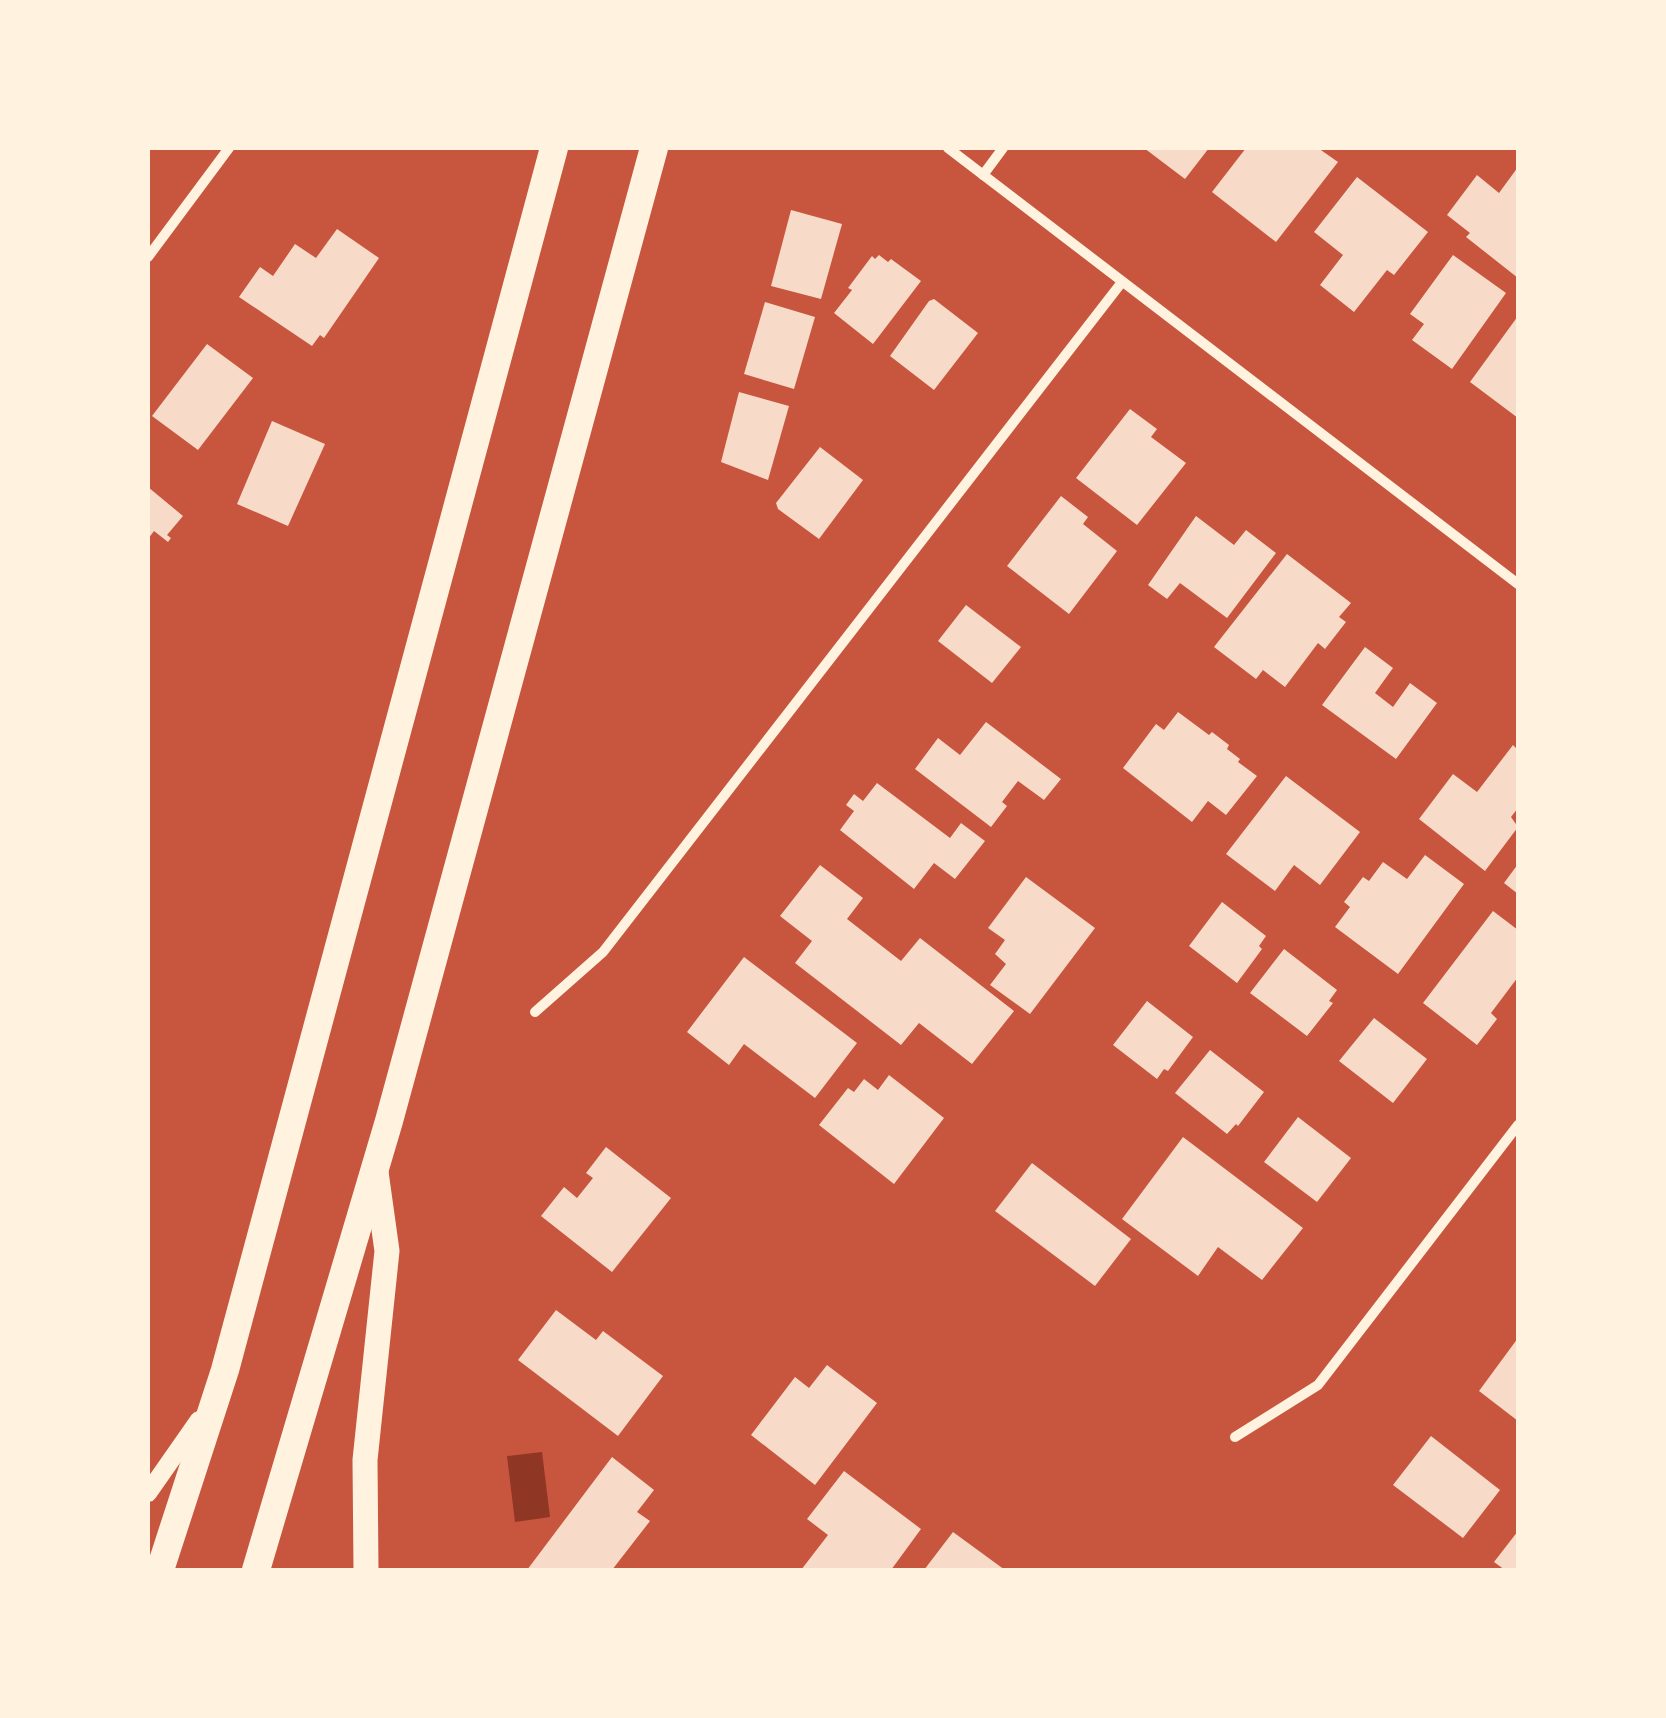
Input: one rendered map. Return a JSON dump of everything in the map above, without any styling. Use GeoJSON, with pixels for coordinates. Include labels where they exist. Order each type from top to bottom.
{"type":"FeatureCollection","features":[{"type":"Feature","properties":{"kind":"highway"},"geometry":{"type":"LineString","coordinates":[[160,1570],[225,1370],[554,148]]}},
{"type":"Feature","properties":{"kind":"highway"},"geometry":{"type":"LineString","coordinates":[[256,1570],[375,1165],[654,148]]}},
{"type":"Feature","properties":{"kind":"main road"},"geometry":{"type":"LineString","coordinates":[[366,1570],[364,1460],[387,1251],[375,1165]]}},
{"type":"Feature","properties":{"kind":"street"},"geometry":{"type":"LineString","coordinates":[[148,257],[229,148]]}},
{"type":"Feature","properties":{"kind":"street"},"geometry":{"type":"LineString","coordinates":[[948,148],[1516,578]]}},
{"type":"Feature","properties":{"kind":"street"},"geometry":{"type":"LineString","coordinates":[[982,175],[1004,148]]}},
{"type":"Feature","properties":{"kind":"street"},"geometry":{"type":"LineString","coordinates":[[535,1012],[604,952],[1122,282]]}},
{"type":"Feature","properties":{"kind":"street"},"geometry":{"type":"LineString","coordinates":[[1236,1437],[1318,1385],[1518,1125]]}},
{"type":"Feature","properties":{"kind":"street"},"geometry":{"type":"LineString","coordinates":[[148,1493],[188,1438],[225,1370]]}},
{"type":"Feature","properties":{"kind":"shaded area"},"geometry":{"type":"Polygon","coordinates":[[[542,1452],[550,1517],[515,1522],[507,1456],[542,1452]]]}},
{"type":"Feature","properties":{"kind":"building"},"geometry":{"type":"Polygon","coordinates":[[[1144,148],[1209,148],[1185,179],[1144,148]]]}},
{"type":"Feature","properties":{"kind":"building"},"geometry":{"type":"Polygon","coordinates":[[[1246,148],[1318,148],[1338,162],[1276,242],[1212,192],[1246,148]]]}},
{"type":"Feature","properties":{"kind":"building"},"geometry":{"type":"Polygon","coordinates":[[[1518,167],[1518,278],[1466,237],[1470,233],[1447,215],[1477,175],[1499,193],[1518,167]]]}},
{"type":"Feature","properties":{"kind":"building"},"geometry":{"type":"Polygon","coordinates":[[[1357,177],[1428,232],[1394,275],[1387,270],[1354,312],[1320,285],[1343,255],[1314,232],[1357,177]]]}},
{"type":"Feature","properties":{"kind":"building"},"geometry":{"type":"Polygon","coordinates":[[[791,210],[842,224],[821,299],[771,286],[791,210]]]}},
{"type":"Feature","properties":{"kind":"building"},"geometry":{"type":"Polygon","coordinates":[[[337,229],[379,258],[324,338],[320,335],[312,346],[239,297],[260,267],[273,276],[295,244],[316,258],[337,229]]]}},
{"type":"Feature","properties":{"kind":"building"},"geometry":{"type":"Polygon","coordinates":[[[879,255],[921,281],[873,344],[834,313],[872,256],[875,259],[879,255]]]}},
{"type":"Feature","properties":{"kind":"building"},"geometry":{"type":"Polygon","coordinates":[[[1453,255],[1506,293],[1452,369],[1412,340],[1424,324],[1410,314],[1453,255]]]}},
{"type":"Feature","properties":{"kind":"building"},"geometry":{"type":"Polygon","coordinates":[[[934,299],[978,333],[934,390],[890,356],[934,299]]]}},
{"type":"Feature","properties":{"kind":"building"},"geometry":{"type":"Polygon","coordinates":[[[765,302],[815,317],[794,389],[744,374],[765,302]]]}},
{"type":"Feature","properties":{"kind":"building"},"geometry":{"type":"Polygon","coordinates":[[[1518,316],[1518,418],[1470,382],[1518,316]]]}},
{"type":"Feature","properties":{"kind":"building"},"geometry":{"type":"Polygon","coordinates":[[[207,344],[253,378],[198,450],[152,416],[207,344]]]}},
{"type":"Feature","properties":{"kind":"building"},"geometry":{"type":"Polygon","coordinates":[[[739,392],[789,406],[768,480],[721,462],[739,392]]]}},
{"type":"Feature","properties":{"kind":"building"},"geometry":{"type":"Polygon","coordinates":[[[1130,409],[1157,429],[1151,437],[1186,463],[1137,525],[1076,478],[1130,409]]]}},
{"type":"Feature","properties":{"kind":"building"},"geometry":{"type":"Polygon","coordinates":[[[272,421],[325,444],[288,526],[237,504],[272,421]]]}},
{"type":"Feature","properties":{"kind":"building"},"geometry":{"type":"Polygon","coordinates":[[[820,447],[863,480],[819,539],[778,509],[776,503],[820,447]]]}},
{"type":"Feature","properties":{"kind":"building"},"geometry":{"type":"Polygon","coordinates":[[[148,487],[183,516],[167,535],[171,538],[168,542],[154,531],[148,539],[148,487]]]}},
{"type":"Feature","properties":{"kind":"building"},"geometry":{"type":"Polygon","coordinates":[[[1061,496],[1088,517],[1083,524],[1117,551],[1069,614],[1007,566],[1061,496]]]}},
{"type":"Feature","properties":{"kind":"building"},"geometry":{"type":"Polygon","coordinates":[[[1196,516],[1234,545],[1246,530],[1276,553],[1227,618],[1180,583],[1167,599],[1148,585],[1196,516]]]}},
{"type":"Feature","properties":{"kind":"building"},"geometry":{"type":"Polygon","coordinates":[[[1287,554],[1351,603],[1339,617],[1346,622],[1325,649],[1318,643],[1285,687],[1263,670],[1256,679],[1214,647],[1287,554]]]}},
{"type":"Feature","properties":{"kind":"building"},"geometry":{"type":"Polygon","coordinates":[[[966,605],[1021,647],[992,683],[938,641],[966,605]]]}},
{"type":"Feature","properties":{"kind":"building"},"geometry":{"type":"Polygon","coordinates":[[[1365,647],[1393,668],[1375,693],[1393,707],[1410,683],[1437,703],[1396,759],[1322,705],[1365,647]]]}},
{"type":"Feature","properties":{"kind":"building"},"geometry":{"type":"Polygon","coordinates":[[[1178,712],[1229,745],[1227,749],[1240,759],[1238,762],[1257,776],[1226,815],[1208,801],[1192,822],[1123,768],[1156,724],[1164,730],[1178,712]]]}},
{"type":"Feature","properties":{"kind":"building"},"geometry":{"type":"Polygon","coordinates":[[[986,722],[1061,779],[1044,800],[1018,781],[1002,802],[1007,806],[991,827],[915,769],[938,738],[960,755],[986,722]]]}},
{"type":"Feature","properties":{"kind":"building"},"geometry":{"type":"Polygon","coordinates":[[[1513,745],[1518,750],[1518,808],[1511,817],[1518,827],[1485,871],[1419,819],[1453,774],[1477,792],[1513,745]]]}},
{"type":"Feature","properties":{"kind":"building"},"geometry":{"type":"Polygon","coordinates":[[[1286,776],[1360,832],[1320,885],[1294,865],[1275,891],[1226,854],[1286,776]]]}},
{"type":"Feature","properties":{"kind":"building"},"geometry":{"type":"Polygon","coordinates":[[[877,783],[950,838],[961,823],[985,841],[955,879],[934,863],[914,889],[840,830],[854,811],[846,805],[854,794],[863,801],[877,783]]]}},
{"type":"Feature","properties":{"kind":"building"},"geometry":{"type":"Polygon","coordinates":[[[1425,855],[1464,884],[1398,974],[1335,927],[1350,907],[1344,902],[1363,877],[1369,881],[1383,862],[1407,879],[1425,855]]]}},
{"type":"Feature","properties":{"kind":"building"},"geometry":{"type":"Polygon","coordinates":[[[1518,864],[1518,894],[1504,883],[1518,864]]]}},
{"type":"Feature","properties":{"kind":"building"},"geometry":{"type":"Polygon","coordinates":[[[820,865],[863,898],[847,919],[901,961],[920,938],[1014,1011],[972,1064],[919,1023],[901,1045],[795,963],[812,941],[780,916],[820,865]]]}},
{"type":"Feature","properties":{"kind":"building"},"geometry":{"type":"Polygon","coordinates":[[[1026,877],[1095,928],[1030,1014],[990,985],[1006,964],[995,954],[1005,940],[988,928],[1026,877]]]}},
{"type":"Feature","properties":{"kind":"building"},"geometry":{"type":"Polygon","coordinates":[[[1222,902],[1266,936],[1259,946],[1262,949],[1237,983],[1189,946],[1222,902]]]}},
{"type":"Feature","properties":{"kind":"building"},"geometry":{"type":"Polygon","coordinates":[[[1493,911],[1518,930],[1518,977],[1491,1013],[1497,1019],[1477,1045],[1423,1003],[1493,911]]]}},
{"type":"Feature","properties":{"kind":"building"},"geometry":{"type":"Polygon","coordinates":[[[1284,949],[1337,990],[1329,1001],[1333,1003],[1307,1036],[1250,993],[1284,949]]]}},
{"type":"Feature","properties":{"kind":"building"},"geometry":{"type":"Polygon","coordinates":[[[744,957],[857,1043],[815,1098],[744,1044],[729,1065],[687,1032],[744,957]]]}},
{"type":"Feature","properties":{"kind":"building"},"geometry":{"type":"Polygon","coordinates":[[[1147,1001],[1193,1037],[1168,1071],[1164,1069],[1157,1079],[1113,1045],[1147,1001]]]}},
{"type":"Feature","properties":{"kind":"building"},"geometry":{"type":"Polygon","coordinates":[[[1374,1018],[1427,1059],[1393,1103],[1339,1061],[1374,1018]]]}},
{"type":"Feature","properties":{"kind":"building"},"geometry":{"type":"Polygon","coordinates":[[[1210,1050],[1264,1092],[1227,1134],[1175,1093],[1210,1050]]]}},
{"type":"Feature","properties":{"kind":"building"},"geometry":{"type":"Polygon","coordinates":[[[889,1075],[944,1118],[894,1184],[819,1125],[848,1088],[854,1092],[864,1079],[878,1090],[889,1075]]]}},
{"type":"Feature","properties":{"kind":"building"},"geometry":{"type":"Polygon","coordinates":[[[1298,1117],[1351,1158],[1317,1202],[1264,1162],[1298,1117]]]}},
{"type":"Feature","properties":{"kind":"building"},"geometry":{"type":"Polygon","coordinates":[[[1183,1137],[1303,1228],[1262,1280],[1218,1247],[1198,1276],[1122,1219],[1183,1137]]]}},
{"type":"Feature","properties":{"kind":"building"},"geometry":{"type":"Polygon","coordinates":[[[606,1147],[671,1198],[612,1272],[541,1216],[564,1187],[577,1198],[593,1178],[586,1173],[606,1147]]]}},
{"type":"Feature","properties":{"kind":"building"},"geometry":{"type":"Polygon","coordinates":[[[1032,1163],[1131,1239],[1095,1286],[995,1211],[1032,1163]]]}},
{"type":"Feature","properties":{"kind":"building"},"geometry":{"type":"Polygon","coordinates":[[[556,1310],[596,1340],[603,1331],[663,1376],[618,1436],[518,1360],[556,1310]]]}},
{"type":"Feature","properties":{"kind":"building"},"geometry":{"type":"Polygon","coordinates":[[[1518,1338],[1518,1421],[1479,1391],[1518,1338]]]}},
{"type":"Feature","properties":{"kind":"building"},"geometry":{"type":"Polygon","coordinates":[[[827,1365],[877,1403],[815,1485],[751,1435],[795,1377],[809,1388],[827,1365]]]}},
{"type":"Feature","properties":{"kind":"building"},"geometry":{"type":"Polygon","coordinates":[[[1431,1436],[1500,1490],[1463,1538],[1393,1485],[1431,1436]]]}},
{"type":"Feature","properties":{"kind":"building"},"geometry":{"type":"Polygon","coordinates":[[[612,1457],[654,1490],[637,1512],[650,1521],[612,1570],[527,1570],[612,1457]]]}},
{"type":"Feature","properties":{"kind":"building"},"geometry":{"type":"Polygon","coordinates":[[[844,1471],[921,1529],[891,1570],[801,1570],[828,1535],[807,1519],[844,1471]]]}},
{"type":"Feature","properties":{"kind":"building"},"geometry":{"type":"Polygon","coordinates":[[[1518,1531],[1518,1570],[1505,1570],[1494,1562],[1518,1531]]]}},
{"type":"Feature","properties":{"kind":"building"},"geometry":{"type":"Polygon","coordinates":[[[953,1532],[1005,1570],[924,1570],[953,1532]]]}}]}
